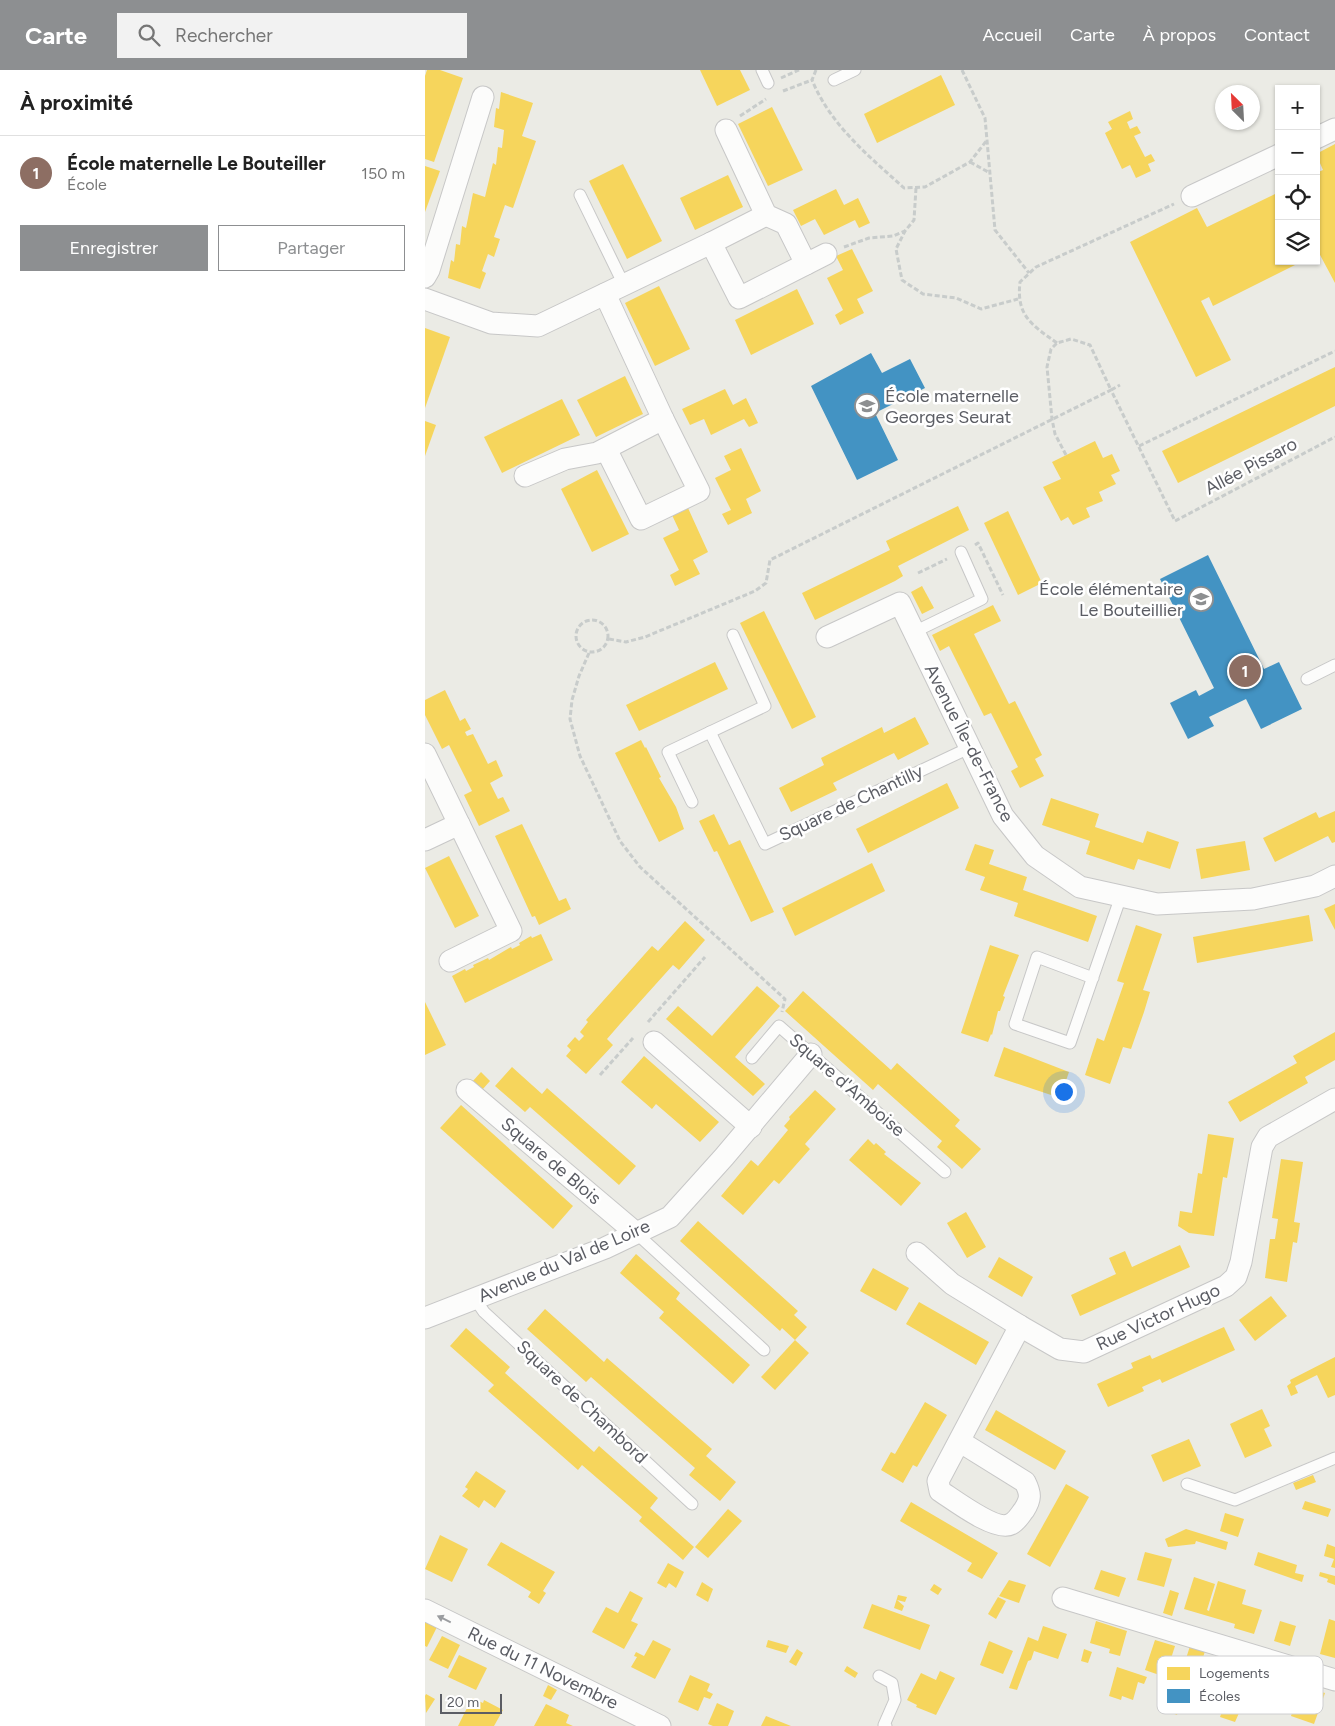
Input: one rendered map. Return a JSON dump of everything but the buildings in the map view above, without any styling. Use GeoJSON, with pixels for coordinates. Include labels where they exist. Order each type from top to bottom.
{"type":"FeatureCollection","features":[{"type":"Feature","properties":{"kind":"street"},"geometry":{"type":"LineString","coordinates":[[425,277],[429,270],[483,97]]}},
{"type":"Feature","properties":{"kind":"street"},"geometry":{"type":"LineString","coordinates":[[1320,136],[1335,129]]}},
{"type":"Feature","properties":{"kind":"street"},"geometry":{"type":"LineString","coordinates":[[726,130],[766,215],[786,224],[806,264]]}},
{"type":"Feature","properties":{"kind":"street"},"geometry":{"type":"LineString","coordinates":[[1192,196],[1275,157]]}},
{"type":"Feature","properties":{"kind":"street"},"geometry":{"type":"LineString","coordinates":[[425,299],[491,323],[538,326],[766,215]]}},
{"type":"Feature","properties":{"kind":"street"},"geometry":{"type":"LineString","coordinates":[[711,242],[739,298],[826,254]]}},
{"type":"Feature","properties":{"kind":"street"},"geometry":{"type":"LineString","coordinates":[[606,449],[641,520],[699,491],[663,419],[614,289]]}},
{"type":"Feature","properties":{"kind":"street"},"geometry":{"type":"LineString","coordinates":[[525,476],[565,459],[597,453],[663,419]]}},
{"type":"Feature","properties":{"kind":"street","name":"Avenue Île-de-France"},"geometry":{"type":"LineString","coordinates":[[827,637],[901,603],[1003,816],[1035,856],[1080,887],[1157,904],[1253,899],[1315,886],[1335,876]]}},
{"type":"Feature","properties":{"kind":"street"},"geometry":{"type":"LineString","coordinates":[[425,754],[511,931],[451,961]]}},
{"type":"Feature","properties":{"kind":"street"},"geometry":{"type":"LineString","coordinates":[[425,840],[459,824]]}},
{"type":"Feature","properties":{"kind":"street"},"geometry":{"type":"LineString","coordinates":[[647,1032],[751,1127]]}},
{"type":"Feature","properties":{"kind":"street","name":"Avenue du Val de Loire"},"geometry":{"type":"LineString","coordinates":[[425,1318],[605,1248],[670,1217],[751,1127],[811,1054]]}},
{"type":"Feature","properties":{"kind":"street","name":"Square de Blois"},"geometry":{"type":"LineString","coordinates":[[467,1090],[636,1233]]}},
{"type":"Feature","properties":{"kind":"street","name":"Rue Victor Hugo"},"geometry":{"type":"LineString","coordinates":[[917,1253],[952,1284],[1020,1326],[1060,1349],[1084,1352],[1226,1286],[1236,1277],[1241,1262],[1262,1147],[1269,1137],[1335,1099]]}},
{"type":"Feature","properties":{"kind":"street"},"geometry":{"type":"LineString","coordinates":[[959,1441],[1020,1326]]}},
{"type":"Feature","properties":{"kind":"street"},"geometry":{"type":"LineString","coordinates":[[1063,1598],[1255,1656]]}},
{"type":"Feature","properties":{"kind":"street","name":"Rue du 11 Novembre"},"geometry":{"type":"LineString","coordinates":[[425,1610],[660,1726]]}},
{"type":"Feature","properties":{"kind":"street"},"geometry":{"type":"LineString","coordinates":[[1323,1676],[1335,1680]]}},
{"type":"Feature","properties":{"kind":"lane"},"geometry":{"type":"LineString","coordinates":[[762,70],[768,83]]}},
{"type":"Feature","properties":{"kind":"lane"},"geometry":{"type":"LineString","coordinates":[[834,80],[855,70]]}},
{"type":"Feature","properties":{"kind":"lane"},"geometry":{"type":"LineString","coordinates":[[580,196],[614,289]]}},
{"type":"Feature","properties":{"kind":"lane"},"geometry":{"type":"LineString","coordinates":[[914,632],[983,599],[961,552]]}},
{"type":"Feature","properties":{"kind":"lane"},"geometry":{"type":"LineString","coordinates":[[692,802],[668,752],[765,706],[733,635]]}},
{"type":"Feature","properties":{"kind":"lane"},"geometry":{"type":"LineString","coordinates":[[1307,678],[1335,665]]}},
{"type":"Feature","properties":{"kind":"lane","name":"Square de Chantilly"},"geometry":{"type":"LineString","coordinates":[[710,732],[765,844],[969,748]]}},
{"type":"Feature","properties":{"kind":"lane"},"geometry":{"type":"LineString","coordinates":[[1093,978],[1037,957],[1015,1024],[1070,1043],[1093,978],[1121,896]]}},
{"type":"Feature","properties":{"kind":"lane","name":"Square d'Amboise"},"geometry":{"type":"LineString","coordinates":[[751,1058],[779,1026],[945,1172]]}},
{"type":"Feature","properties":{"kind":"lane"},"geometry":{"type":"LineString","coordinates":[[636,1233],[764,1350]]}},
{"type":"Feature","properties":{"kind":"lane","name":"Square de Chambord"},"geometry":{"type":"LineString","coordinates":[[475,1299],[484,1312],[692,1504]]}},
{"type":"Feature","properties":{"kind":"lane"},"geometry":{"type":"LineString","coordinates":[[1187,1484],[1235,1500],[1335,1458]]}},
{"type":"Feature","properties":{"kind":"lane"},"geometry":{"type":"LineString","coordinates":[[879,1676],[892,1683],[895,1700],[884,1725],[886,1726]]}},
{"type":"Feature","properties":{"kind":"path"},"geometry":{"type":"LineString","coordinates":[[816,70],[813,80],[820,99],[845,133],[904,188],[925,187],[970,162],[987,140]]}},
{"type":"Feature","properties":{"kind":"path"},"geometry":{"type":"LineString","coordinates":[[961,70],[985,118],[995,230],[1029,273]]}},
{"type":"Feature","properties":{"kind":"path"},"geometry":{"type":"LineString","coordinates":[[779,92],[813,80]]}},
{"type":"Feature","properties":{"kind":"path"},"geometry":{"type":"LineString","coordinates":[[726,130],[745,111],[770,97]]}},
{"type":"Feature","properties":{"kind":"path"},"geometry":{"type":"LineString","coordinates":[[970,162],[990,173]]}},
{"type":"Feature","properties":{"kind":"path"},"geometry":{"type":"LineString","coordinates":[[916,188],[914,220],[905,231],[896,249],[897,264],[902,280],[923,294],[956,298],[981,309],[1018,299]]}},
{"type":"Feature","properties":{"kind":"path"},"geometry":{"type":"LineString","coordinates":[[1057,343],[1030,323],[1018,299],[1019,282],[1036,267],[1192,196]]}},
{"type":"Feature","properties":{"kind":"path"},"geometry":{"type":"LineString","coordinates":[[826,254],[869,238],[893,236],[905,231]]}},
{"type":"Feature","properties":{"kind":"path"},"geometry":{"type":"LineString","coordinates":[[1066,455],[1055,434],[1047,367],[1051,349],[1057,343],[1071,339],[1090,345],[1139,446],[1335,351]]}},
{"type":"Feature","properties":{"kind":"path"},"geometry":{"type":"LineString","coordinates":[[609,639],[626,642],[645,637],[755,590],[766,583],[770,560],[1120,385]]}},
{"type":"Feature","properties":{"kind":"path","name":"Allée Pissaro"},"geometry":{"type":"LineString","coordinates":[[1139,446],[1175,521],[1335,437]]}},
{"type":"Feature","properties":{"kind":"path"},"geometry":{"type":"LineString","coordinates":[[589,654],[578,647],[575,634],[581,623],[594,619],[605,626],[609,639],[602,650],[589,654],[571,700],[570,719],[580,756],[620,841],[640,867],[785,999],[779,1026]]}},
{"type":"Feature","properties":{"kind":"path"},"geometry":{"type":"LineString","coordinates":[[600,1075],[647,1032],[705,958]]}},
{"type":"Feature","properties":{"kind":"place","name":"École maternelle Georges Seurat"},"geometry":{"type":"Point","coordinates":[867,406]}},
{"type":"Feature","properties":{"kind":"place","name":"École élémentaire Le Bouteillier"},"geometry":{"type":"Point","coordinates":[1201,599]}},
{"type":"Feature","properties":{"kind":"place","name":"École maternelle Le Bouteiller"},"geometry":{"type":"Point","coordinates":[1245,671]}}]}
